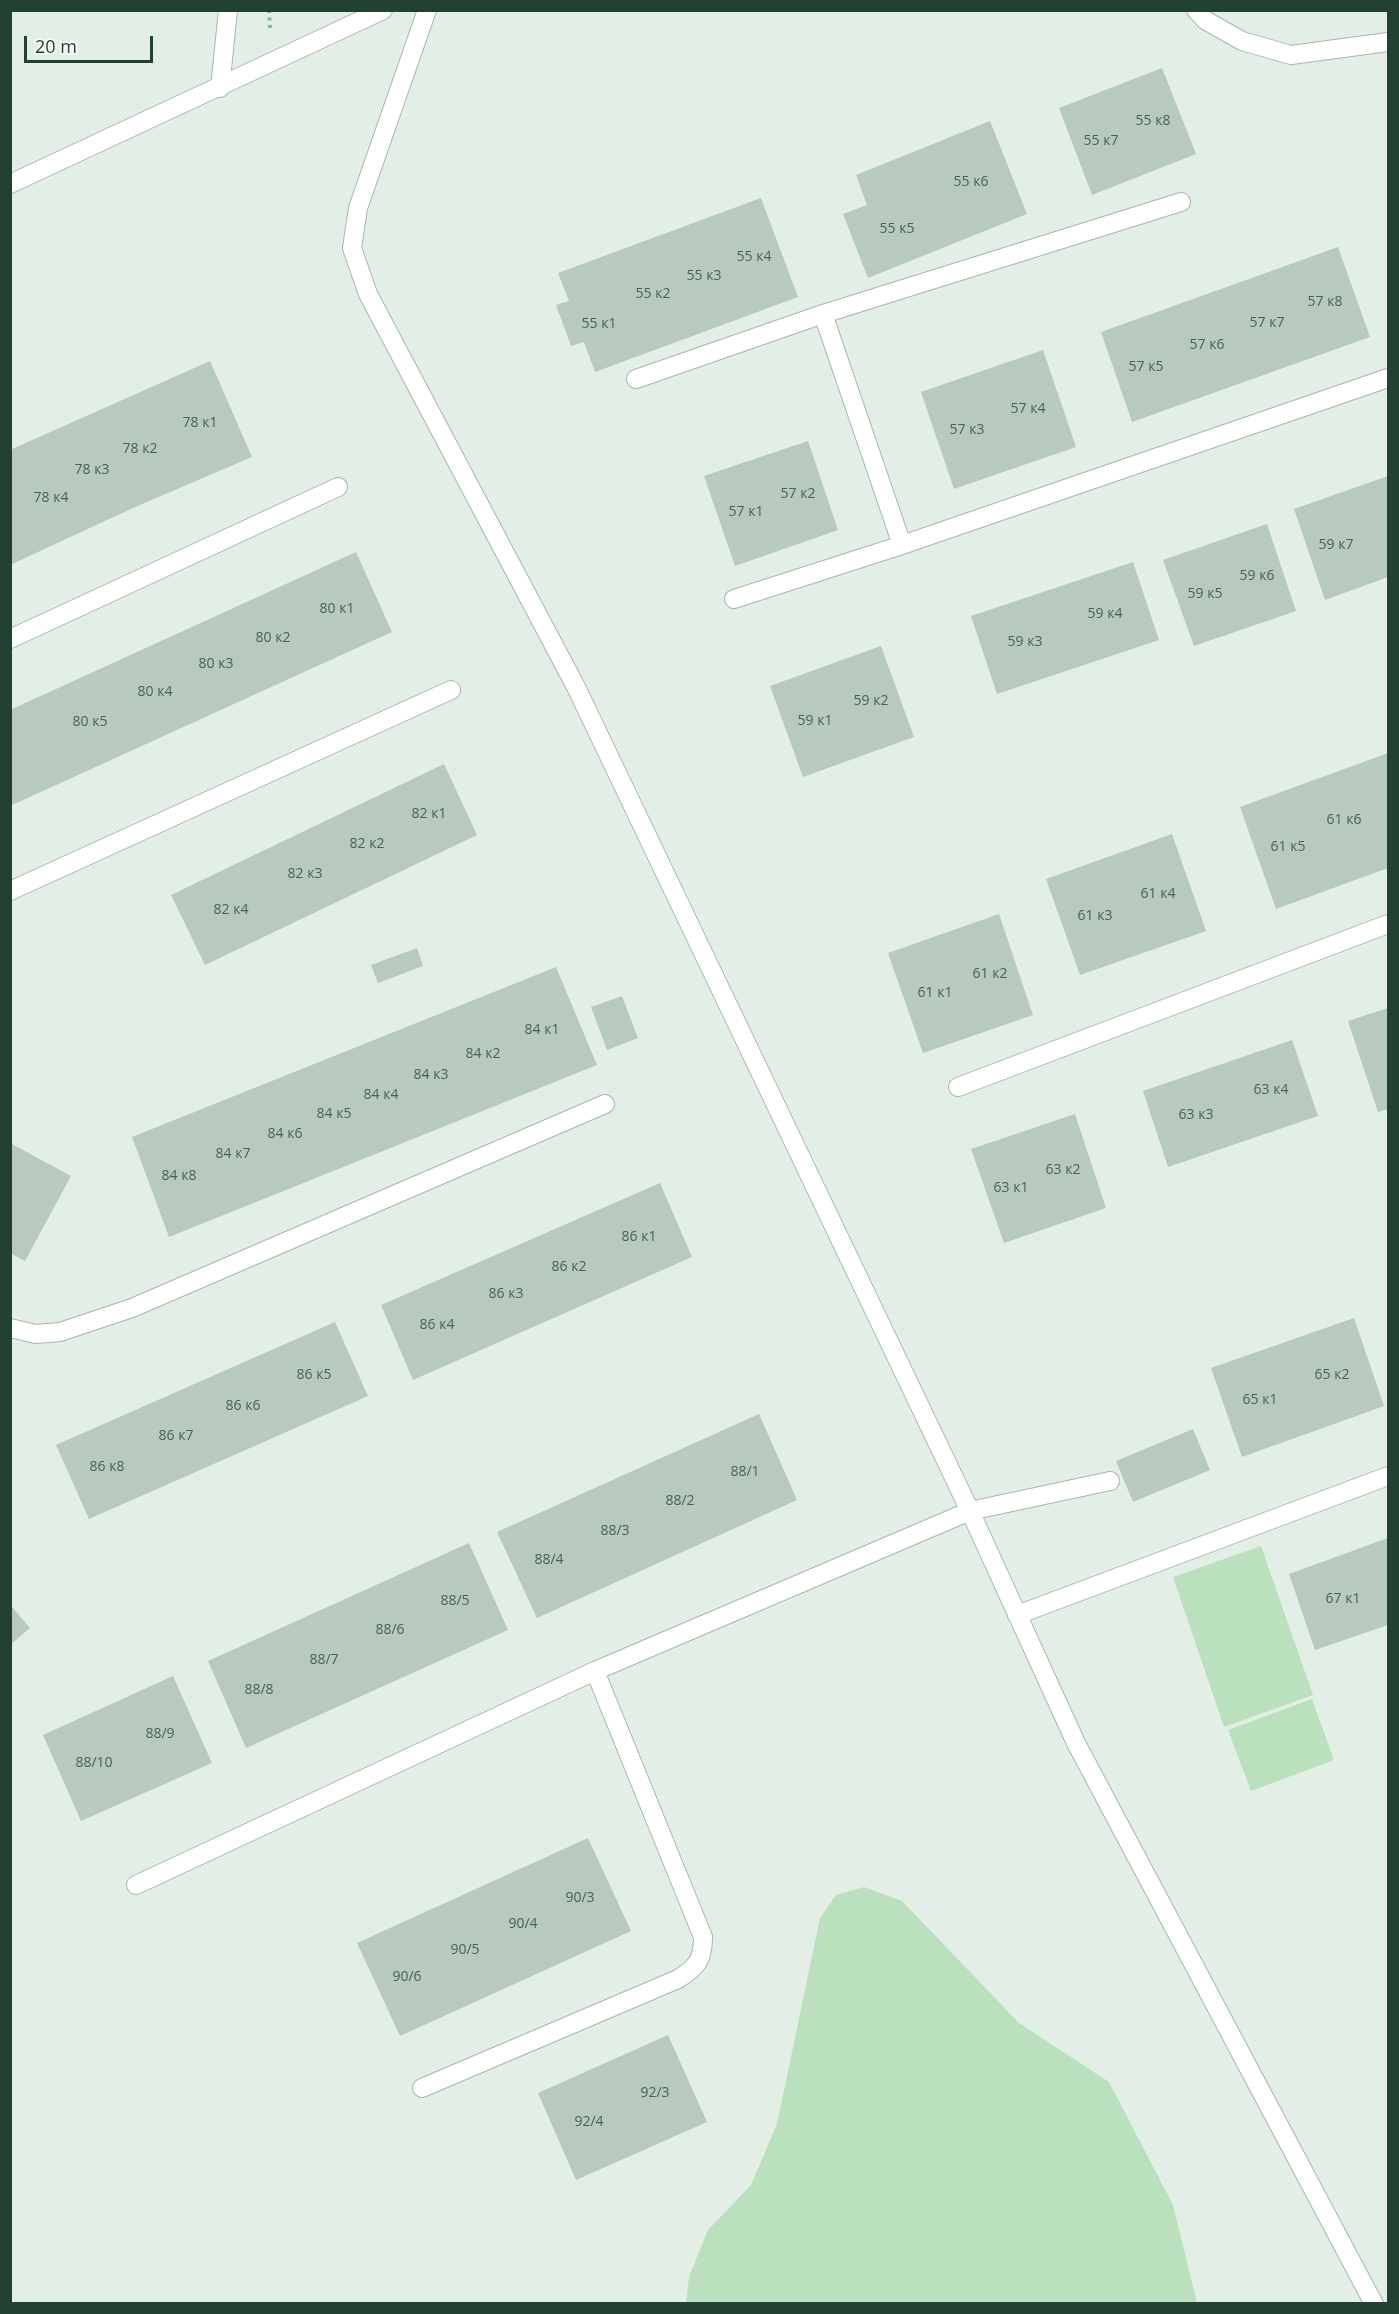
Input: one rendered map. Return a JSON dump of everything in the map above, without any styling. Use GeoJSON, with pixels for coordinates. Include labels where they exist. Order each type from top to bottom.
{"type":"FeatureCollection","features":[{"type":"Feature","properties":{"kind":"street"},"geometry":{"type":"LineString","coordinates":[[220,87],[228,10]]}},
{"type":"Feature","properties":{"kind":"street"},"geometry":{"type":"LineString","coordinates":[[10,184],[383,10]]}},
{"type":"Feature","properties":{"kind":"street"},"geometry":{"type":"LineString","coordinates":[[427,10],[358,208],[352,248],[368,294],[576,687],[970,1511],[1076,1743],[1374,2304]]}},
{"type":"Feature","properties":{"kind":"street"},"geometry":{"type":"LineString","coordinates":[[1196,10],[1205,20],[1242,41],[1291,56],[1389,42]]}},
{"type":"Feature","properties":{"kind":"street"},"geometry":{"type":"LineString","coordinates":[[636,379],[823,314],[1181,202]]}},
{"type":"Feature","properties":{"kind":"street"},"geometry":{"type":"LineString","coordinates":[[823,314],[902,545]]}},
{"type":"Feature","properties":{"kind":"street"},"geometry":{"type":"LineString","coordinates":[[734,599],[902,545],[1389,378]]}},
{"type":"Feature","properties":{"kind":"street"},"geometry":{"type":"LineString","coordinates":[[10,639],[338,487]]}},
{"type":"Feature","properties":{"kind":"street"},"geometry":{"type":"LineString","coordinates":[[10,891],[451,690]]}},
{"type":"Feature","properties":{"kind":"street"},"geometry":{"type":"LineString","coordinates":[[958,1087],[1389,924]]}},
{"type":"Feature","properties":{"kind":"street"},"geometry":{"type":"LineString","coordinates":[[10,1328],[36,1334],[60,1332],[132,1308],[605,1104]]}},
{"type":"Feature","properties":{"kind":"street"},"geometry":{"type":"LineString","coordinates":[[1017,1615],[1389,1476]]}},
{"type":"Feature","properties":{"kind":"street"},"geometry":{"type":"LineString","coordinates":[[136,1885],[596,1671],[970,1511],[1110,1481]]}},
{"type":"Feature","properties":{"kind":"street"},"geometry":{"type":"LineString","coordinates":[[422,2088],[678,1979],[694,1968],[703,1952],[704,1937],[596,1671]]}},
{"type":"Feature","properties":{"kind":"green space"},"geometry":{"type":"Polygon","coordinates":[[[1261,1546],[1313,1695],[1224,1727],[1173,1577],[1261,1546]]]}},
{"type":"Feature","properties":{"kind":"green space"},"geometry":{"type":"Polygon","coordinates":[[[1312,1699],[1334,1760],[1251,1791],[1228,1730],[1312,1699]]]}},
{"type":"Feature","properties":{"kind":"green space"},"geometry":{"type":"Polygon","coordinates":[[[864,1887],[902,1901],[1019,2023],[1109,2082],[1173,2205],[1197,2303],[686,2303],[689,2277],[708,2230],[751,2185],[777,2124],[820,1918],[836,1895],[864,1887]]]}},
{"type":"Feature","properties":{"kind":"building"},"geometry":{"type":"Polygon","coordinates":[[[1162,68],[1196,154],[1092,195],[1059,108],[1162,68]]]}},
{"type":"Feature","properties":{"kind":"building"},"geometry":{"type":"Polygon","coordinates":[[[990,121],[1027,214],[868,278],[843,214],[867,205],[856,175],[990,121]]]}},
{"type":"Feature","properties":{"kind":"building"},"geometry":{"type":"Polygon","coordinates":[[[761,198],[798,297],[595,372],[584,342],[571,346],[556,305],[569,301],[558,273],[761,198]]]}},
{"type":"Feature","properties":{"kind":"building"},"geometry":{"type":"Polygon","coordinates":[[[1338,247],[1370,337],[1132,422],[1101,332],[1338,247]]]}},
{"type":"Feature","properties":{"kind":"building"},"geometry":{"type":"Polygon","coordinates":[[[1043,350],[1076,447],[954,489],[921,392],[1043,350]]]}},
{"type":"Feature","properties":{"kind":"building"},"geometry":{"type":"Polygon","coordinates":[[[210,361],[252,457],[133,508],[10,565],[10,450],[210,361]]]}},
{"type":"Feature","properties":{"kind":"building"},"geometry":{"type":"Polygon","coordinates":[[[808,441],[838,530],[735,566],[704,476],[808,441]]]}},
{"type":"Feature","properties":{"kind":"building"},"geometry":{"type":"Polygon","coordinates":[[[1388,476],[1388,577],[1325,600],[1294,509],[1388,476]]]}},
{"type":"Feature","properties":{"kind":"building"},"geometry":{"type":"Polygon","coordinates":[[[1267,524],[1296,611],[1194,646],[1163,560],[1267,524]]]}},
{"type":"Feature","properties":{"kind":"building"},"geometry":{"type":"Polygon","coordinates":[[[356,552],[392,632],[10,806],[10,710],[356,552]]]}},
{"type":"Feature","properties":{"kind":"building"},"geometry":{"type":"Polygon","coordinates":[[[1133,562],[1159,640],[997,694],[971,616],[1133,562]]]}},
{"type":"Feature","properties":{"kind":"building"},"geometry":{"type":"Polygon","coordinates":[[[881,646],[914,737],[803,777],[770,686],[881,646]]]}},
{"type":"Feature","properties":{"kind":"building"},"geometry":{"type":"Polygon","coordinates":[[[1388,753],[1388,868],[1276,909],[1240,807],[1388,753]]]}},
{"type":"Feature","properties":{"kind":"building"},"geometry":{"type":"Polygon","coordinates":[[[444,764],[477,835],[205,965],[171,895],[444,764]]]}},
{"type":"Feature","properties":{"kind":"building"},"geometry":{"type":"Polygon","coordinates":[[[1172,834],[1206,931],[1080,975],[1046,879],[1172,834]]]}},
{"type":"Feature","properties":{"kind":"building"},"geometry":{"type":"Polygon","coordinates":[[[999,914],[1033,1015],[923,1053],[888,953],[999,914]]]}},
{"type":"Feature","properties":{"kind":"building"},"geometry":{"type":"Polygon","coordinates":[[[417,948],[423,966],[378,983],[371,965],[417,948]]]}},
{"type":"Feature","properties":{"kind":"building"},"geometry":{"type":"Polygon","coordinates":[[[556,967],[597,1065],[169,1237],[132,1137],[556,967]]]}},
{"type":"Feature","properties":{"kind":"building"},"geometry":{"type":"Polygon","coordinates":[[[622,996],[638,1038],[607,1050],[591,1007],[622,996]]]}},
{"type":"Feature","properties":{"kind":"building"},"geometry":{"type":"Polygon","coordinates":[[[1388,1008],[1388,1109],[1378,1112],[1348,1021],[1388,1008]]]}},
{"type":"Feature","properties":{"kind":"building"},"geometry":{"type":"Polygon","coordinates":[[[1292,1040],[1318,1116],[1168,1167],[1143,1091],[1292,1040]]]}},
{"type":"Feature","properties":{"kind":"building"},"geometry":{"type":"Polygon","coordinates":[[[1075,1114],[1106,1208],[1004,1243],[971,1149],[1075,1114]]]}},
{"type":"Feature","properties":{"kind":"building"},"geometry":{"type":"Polygon","coordinates":[[[10,1143],[71,1176],[25,1261],[10,1253],[10,1143]]]}},
{"type":"Feature","properties":{"kind":"building"},"geometry":{"type":"Polygon","coordinates":[[[660,1183],[692,1257],[413,1380],[381,1305],[660,1183]]]}},
{"type":"Feature","properties":{"kind":"building"},"geometry":{"type":"Polygon","coordinates":[[[1354,1318],[1384,1406],[1242,1457],[1211,1368],[1354,1318]]]}},
{"type":"Feature","properties":{"kind":"building"},"geometry":{"type":"Polygon","coordinates":[[[335,1322],[368,1396],[89,1519],[56,1445],[335,1322]]]}},
{"type":"Feature","properties":{"kind":"building"},"geometry":{"type":"Polygon","coordinates":[[[759,1414],[797,1500],[537,1618],[497,1532],[759,1414]]]}},
{"type":"Feature","properties":{"kind":"building"},"geometry":{"type":"Polygon","coordinates":[[[1193,1429],[1210,1470],[1133,1502],[1116,1461],[1193,1429]]]}},
{"type":"Feature","properties":{"kind":"building"},"geometry":{"type":"Polygon","coordinates":[[[1388,1538],[1388,1625],[1315,1650],[1289,1574],[1388,1538]]]}},
{"type":"Feature","properties":{"kind":"building"},"geometry":{"type":"Polygon","coordinates":[[[469,1543],[508,1630],[246,1748],[208,1661],[469,1543]]]}},
{"type":"Feature","properties":{"kind":"building"},"geometry":{"type":"Polygon","coordinates":[[[12,1607],[30,1628],[10,1645],[10,1608],[12,1607]]]}},
{"type":"Feature","properties":{"kind":"building"},"geometry":{"type":"Polygon","coordinates":[[[173,1676],[212,1763],[81,1821],[43,1735],[173,1676]]]}},
{"type":"Feature","properties":{"kind":"building"},"geometry":{"type":"Polygon","coordinates":[[[588,1838],[631,1931],[400,2036],[357,1943],[588,1838]]]}},
{"type":"Feature","properties":{"kind":"building"},"geometry":{"type":"Polygon","coordinates":[[[668,2035],[707,2122],[576,2180],[538,2093],[668,2035]]]}}]}
